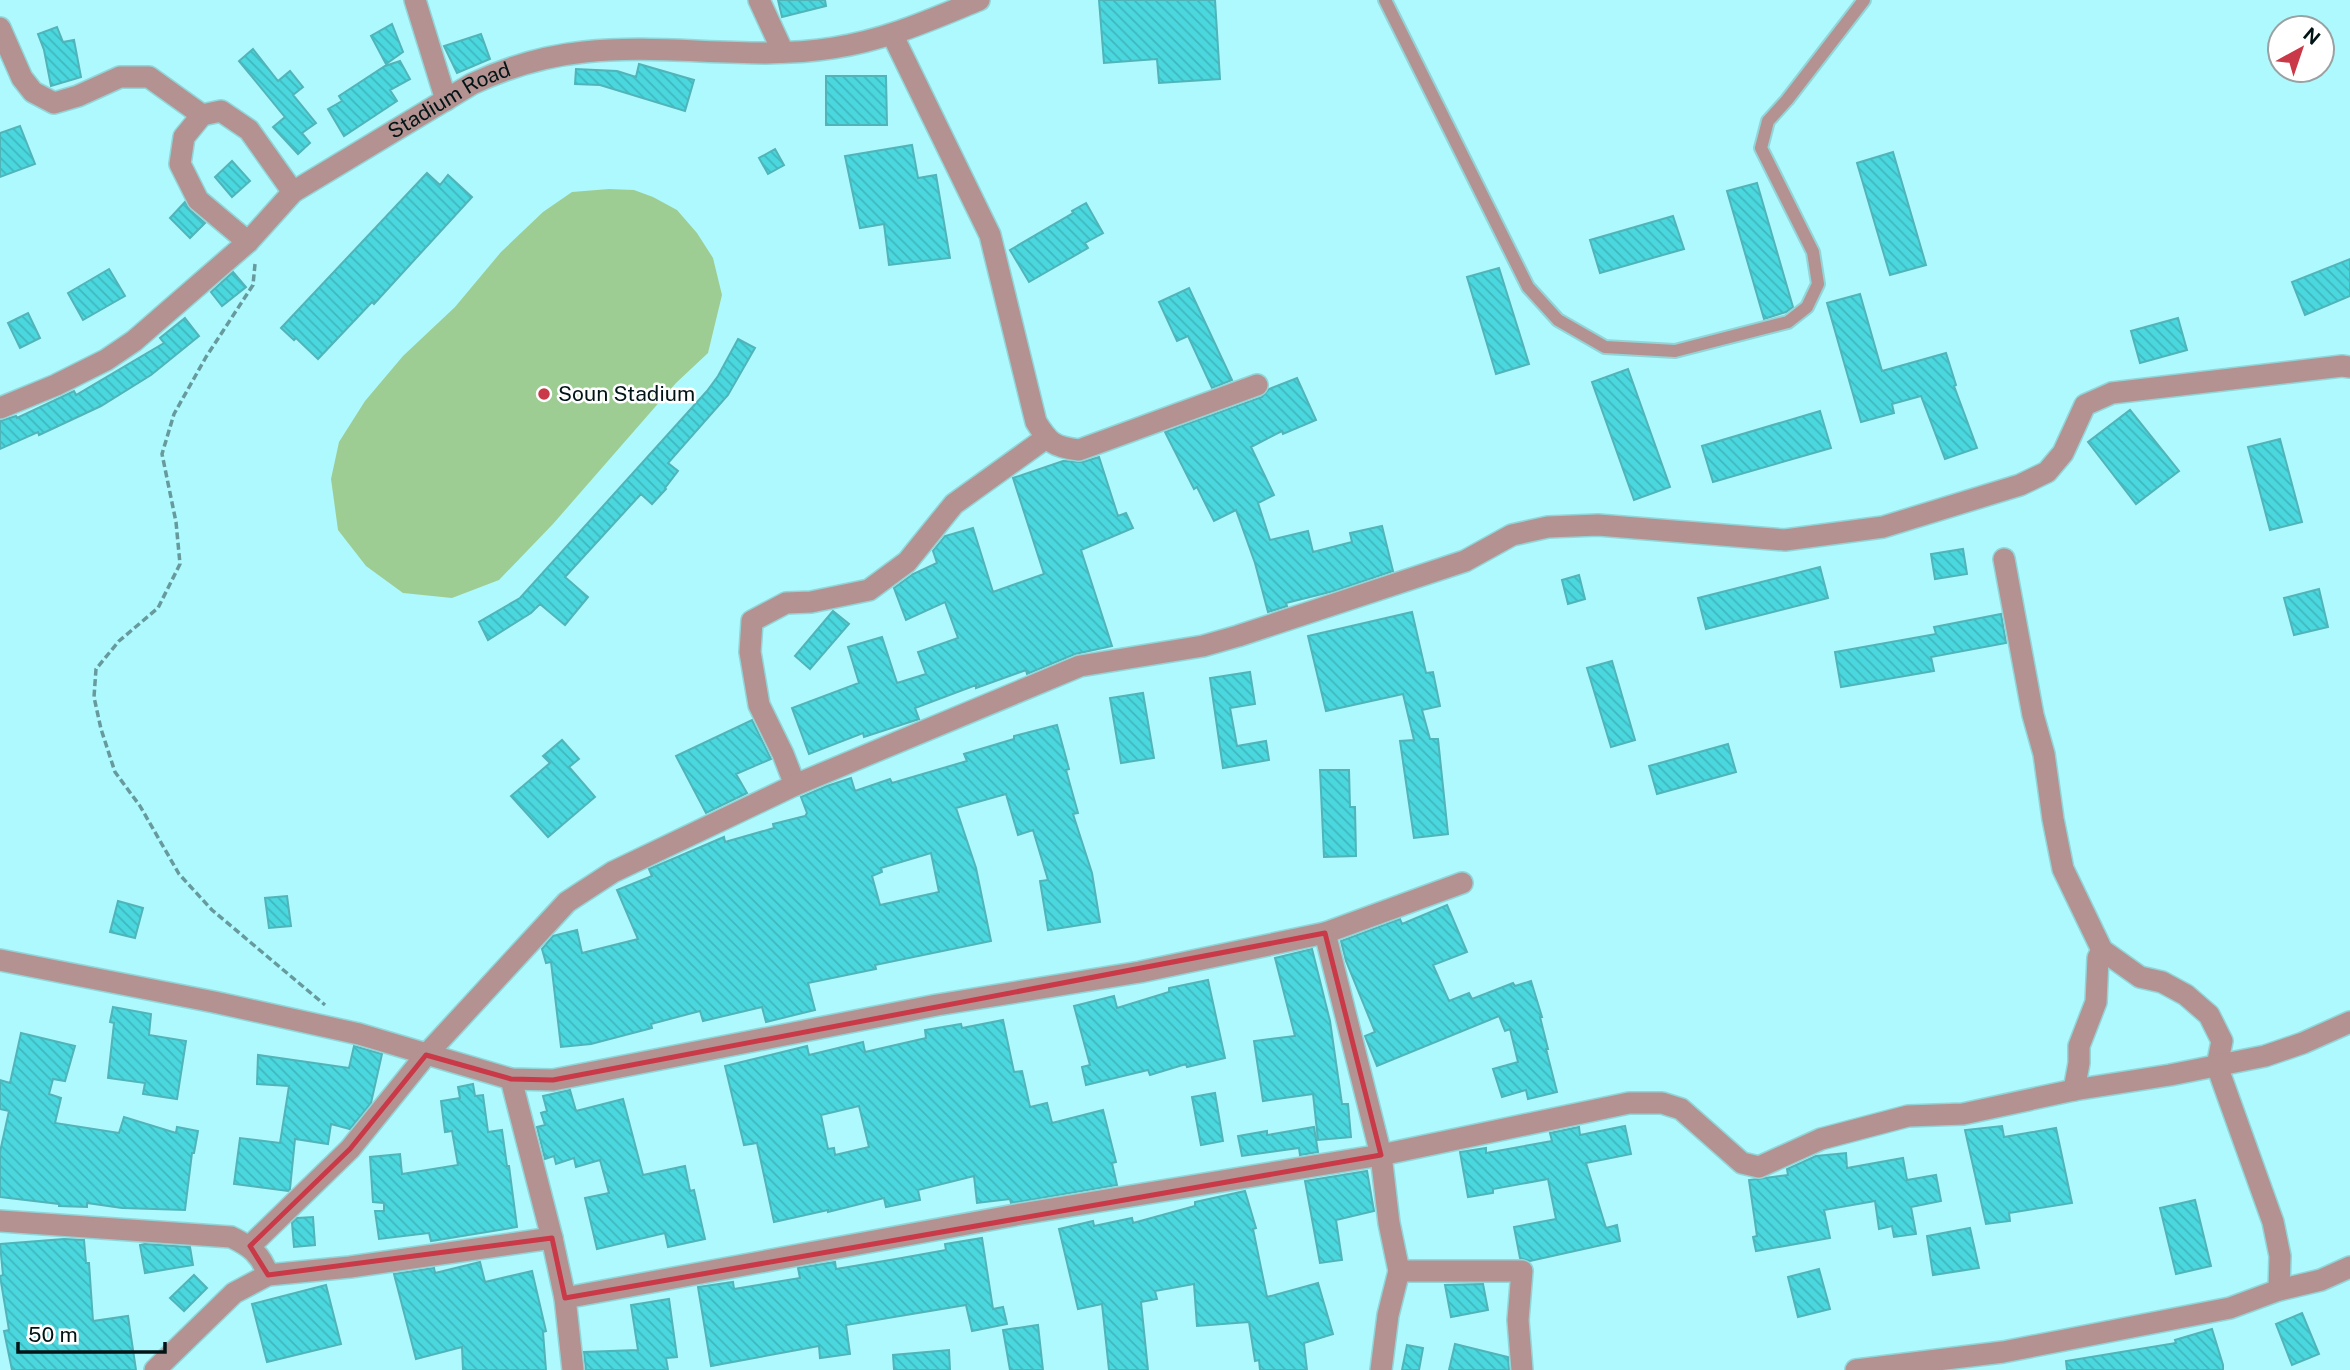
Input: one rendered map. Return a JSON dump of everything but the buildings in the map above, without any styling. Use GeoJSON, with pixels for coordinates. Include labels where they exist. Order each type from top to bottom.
{"type":"FeatureCollection","features":[{"type":"Feature","properties":{"kind":"street"},"geometry":{"type":"LineString","coordinates":[[415,0],[446,100]]}},
{"type":"Feature","properties":{"kind":"street"},"geometry":{"type":"LineString","coordinates":[[759,0],[783,52]]}},
{"type":"Feature","properties":{"kind":"street","name":"Stadium Road"},"geometry":{"type":"LineString","coordinates":[[0,408],[56,385],[125,348],[248,242],[293,192],[446,100],[500,71],[540,59],[584,52],[783,52],[833,48],[894,36],[979,0]]}},
{"type":"Feature","properties":{"kind":"street"},"geometry":{"type":"LineString","coordinates":[[0,28],[23,78],[33,92],[54,103],[78,96],[120,77],[149,77],[202,115]]}},
{"type":"Feature","properties":{"kind":"street"},"geometry":{"type":"LineString","coordinates":[[894,36],[990,235],[1036,422],[1046,438],[1058,447],[1079,450],[1257,385]]}},
{"type":"Feature","properties":{"kind":"street"},"geometry":{"type":"LineString","coordinates":[[248,242],[198,200],[180,164],[184,137],[202,115],[221,111],[249,130],[293,192]]}},
{"type":"Feature","properties":{"kind":"street"},"geometry":{"type":"LineString","coordinates":[[250,1246],[350,1149],[426,1055],[567,902],[613,872],[795,785],[1080,666],[1203,646],[1238,636],[1465,561],[1513,535],[1548,527],[1598,525],[1785,540],[1883,527],[2020,485],[2047,472],[2063,453],[2085,405],[2112,393],[2350,367]]}},
{"type":"Feature","properties":{"kind":"street"},"geometry":{"type":"LineString","coordinates":[[795,785],[759,705],[750,652],[752,621],[786,603],[811,602],[869,590],[907,562],[954,504],[1046,438]]}},
{"type":"Feature","properties":{"kind":"street"},"geometry":{"type":"LineString","coordinates":[[2004,559],[2032,715],[2044,754],[2063,869],[2102,950],[2140,976],[2162,982],[2186,995],[2209,1014],[2222,1041],[2217,1066],[2273,1222],[2280,1256],[2279,1290]]}},
{"type":"Feature","properties":{"kind":"street"},"geometry":{"type":"LineString","coordinates":[[1,964],[214,1002],[359,1034],[510,1079],[553,1080],[937,1005],[1140,972],[1325,933],[1462,883]]}},
{"type":"Feature","properties":{"kind":"street"},"geometry":{"type":"LineString","coordinates":[[1325,933],[1381,1155],[1389,1223],[1399,1271],[1388,1315],[1381,1370]]}},
{"type":"Feature","properties":{"kind":"street"},"geometry":{"type":"LineString","coordinates":[[2074,1090],[2080,1063],[2079,1046],[2096,1002],[2098,958],[2102,950]]}},
{"type":"Feature","properties":{"kind":"street"},"geometry":{"type":"LineString","coordinates":[[565,1298],[1021,1214],[1381,1155],[1629,1103],[1662,1103],[1681,1109],[1742,1163],[1759,1167],[1821,1139],[1908,1116],[1963,1114],[2074,1090],[2265,1056],[2350,1022]]}},
{"type":"Feature","properties":{"kind":"street"},"geometry":{"type":"LineString","coordinates":[[510,1079],[565,1298],[573,1370]]}},
{"type":"Feature","properties":{"kind":"street"},"geometry":{"type":"LineString","coordinates":[[0,1221],[231,1237],[250,1246],[262,1260],[268,1275]]}},
{"type":"Feature","properties":{"kind":"street"},"geometry":{"type":"LineString","coordinates":[[155,1370],[234,1293],[268,1275],[350,1267],[552,1238]]}},
{"type":"Feature","properties":{"kind":"street"},"geometry":{"type":"LineString","coordinates":[[1857,1370],[2003,1352],[2230,1308],[2279,1290],[2321,1280],[2350,1266]]}},
{"type":"Feature","properties":{"kind":"street"},"geometry":{"type":"LineString","coordinates":[[1399,1271],[1522,1271],[1518,1320],[1522,1370]]}},
{"type":"Feature","properties":{"kind":"lane"},"geometry":{"type":"LineString","coordinates":[[1385,0],[1528,287],[1558,320],[1605,347],[1675,351],[1788,322],[1807,307],[1818,284],[1813,251],[1761,148],[1768,121],[1864,0]]}},
{"type":"Feature","properties":{"kind":"path"},"geometry":{"type":"LineString","coordinates":[[248,242],[255,262],[253,285],[206,357],[174,414],[162,454],[176,522],[180,564],[158,608],[119,640],[96,669],[94,697],[101,729],[116,772],[140,806],[178,874],[212,910],[328,1008]]}},
{"type":"Feature","properties":{"kind":"highlighted area"},"geometry":{"type":"Polygon","coordinates":[[[1325,933],[1381,1155],[565,1298],[552,1238],[268,1275],[250,1246],[350,1149],[426,1055],[511,1079],[553,1080],[1325,933]]]}},
{"type":"Feature","properties":{"kind":"green space"},"geometry":{"type":"Polygon","coordinates":[[[634,190],[677,210],[697,233],[713,258],[722,295],[708,353],[676,383],[553,524],[499,580],[452,598],[403,593],[366,566],[338,530],[331,479],[339,442],[365,401],[403,356],[455,307],[501,252],[543,212],[572,192],[634,190]]]}},
{"type":"Feature","properties":{"kind":"place","name":"Soun Stadium"},"geometry":{"type":"Point","coordinates":[544,394]}}]}
